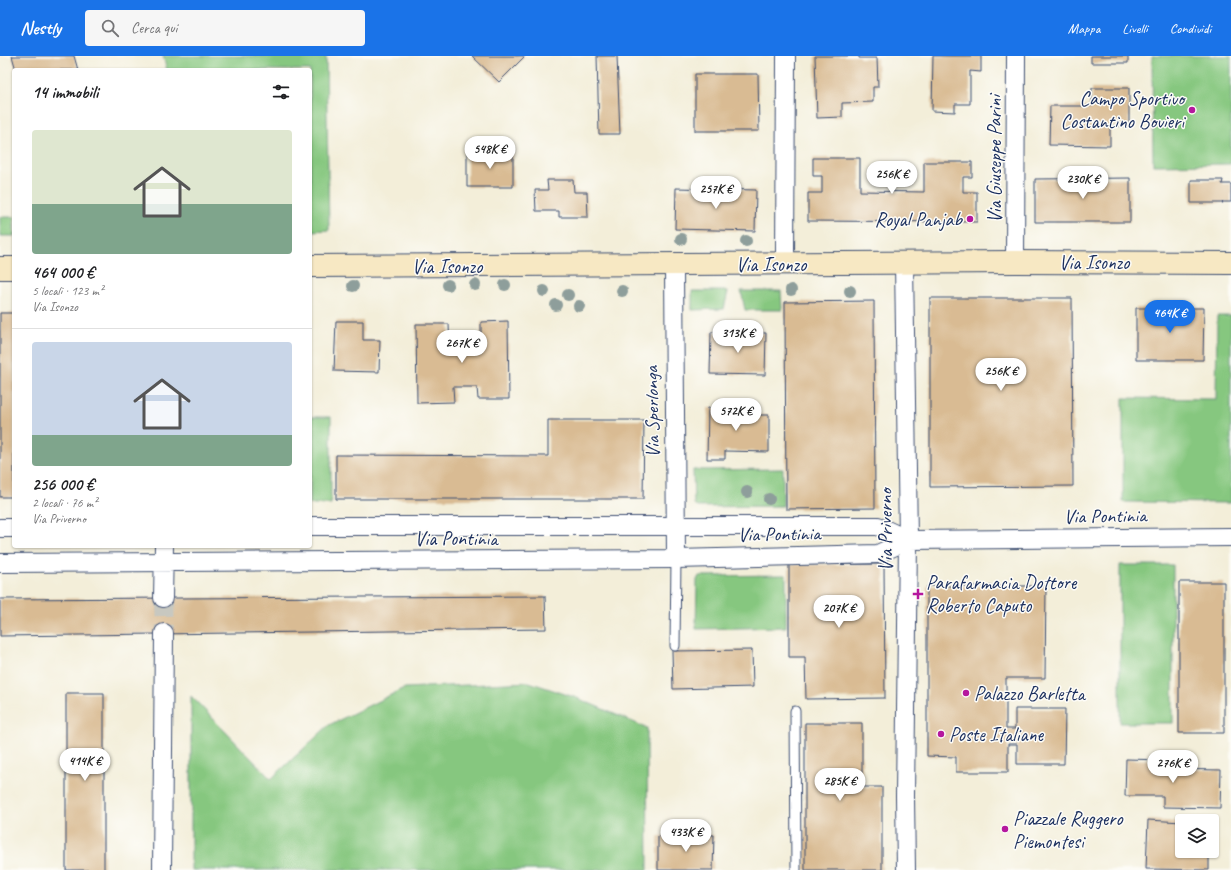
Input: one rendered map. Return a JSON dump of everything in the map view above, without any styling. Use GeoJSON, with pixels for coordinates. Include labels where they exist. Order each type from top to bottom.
{"type":"FeatureCollection","features":[{"type":"Feature","properties":{"kind":"main road","name":"Via Isonzo"},"geometry":{"type":"LineString","coordinates":[[312,266],[674,265],[904,262],[1231,263]]}},
{"type":"Feature","properties":{"kind":"main road"},"geometry":{"type":"LineString","coordinates":[[0,268],[12,268]]}},
{"type":"Feature","properties":{"kind":"street"},"geometry":{"type":"LineString","coordinates":[[785,264],[786,56]]}},
{"type":"Feature","properties":{"kind":"street","name":"Via Giuseppe Parini"},"geometry":{"type":"LineString","coordinates":[[1015,262],[1016,56]]}},
{"type":"Feature","properties":{"kind":"street","name":"Via Priverno"},"geometry":{"type":"LineString","coordinates":[[904,262],[908,540],[905,796],[906,870]]}},
{"type":"Feature","properties":{"kind":"street","name":"Via Sperlonga"},"geometry":{"type":"LineString","coordinates":[[674,265],[676,559]]}},
{"type":"Feature","properties":{"kind":"street","name":"Via Pontinia"},"geometry":{"type":"LineString","coordinates":[[312,526],[878,526],[908,540]]}},
{"type":"Feature","properties":{"kind":"street"},"geometry":{"type":"LineString","coordinates":[[0,528],[12,528]]}},
{"type":"Feature","properties":{"kind":"street","name":"Via Pontinia"},"geometry":{"type":"LineString","coordinates":[[0,563],[164,554],[676,559],[878,554],[908,540],[1231,537]]}},
{"type":"Feature","properties":{"kind":"street"},"geometry":{"type":"LineString","coordinates":[[163,598],[164,554]]}},
{"type":"Feature","properties":{"kind":"street"},"geometry":{"type":"LineString","coordinates":[[162,870],[164,633]]}},
{"type":"Feature","properties":{"kind":"lane"},"geometry":{"type":"LineString","coordinates":[[675,646],[676,559]]}},
{"type":"Feature","properties":{"kind":"lane"},"geometry":{"type":"LineString","coordinates":[[795,711],[796,870]]}},
{"type":"Feature","properties":{"kind":"green space"},"geometry":{"type":"Polygon","coordinates":[[[163,56],[326,56],[329,230],[312,231],[312,68],[166,68],[163,56]]]}},
{"type":"Feature","properties":{"kind":"green space","name":"Campo Sportivo Costantino Bovieri"},"geometry":{"type":"Polygon","coordinates":[[[1152,56],[1231,56],[1231,164],[1153,165],[1152,56]]]}},
{"type":"Feature","properties":{"kind":"green space"},"geometry":{"type":"Polygon","coordinates":[[[0,217],[12,217],[12,236],[0,236],[0,217]]]}},
{"type":"Feature","properties":{"kind":"green space"},"geometry":{"type":"Polygon","coordinates":[[[692,291],[728,291],[724,309],[692,310],[692,291]]]}},
{"type":"Feature","properties":{"kind":"green space"},"geometry":{"type":"Polygon","coordinates":[[[741,291],[781,291],[782,310],[745,310],[741,291]]]}},
{"type":"Feature","properties":{"kind":"green space"},"geometry":{"type":"Polygon","coordinates":[[[1217,316],[1231,316],[1231,503],[1123,502],[1123,398],[1216,399],[1217,316]]]}},
{"type":"Feature","properties":{"kind":"green space"},"geometry":{"type":"Polygon","coordinates":[[[312,417],[331,417],[331,504],[312,504],[312,417]]]}},
{"type":"Feature","properties":{"kind":"green space"},"geometry":{"type":"Polygon","coordinates":[[[783,469],[783,506],[697,507],[694,504],[693,470],[783,469]]]}},
{"type":"Feature","properties":{"kind":"green space"},"geometry":{"type":"Polygon","coordinates":[[[1120,565],[1173,565],[1173,723],[1120,723],[1120,565]]]}},
{"type":"Feature","properties":{"kind":"green space"},"geometry":{"type":"Polygon","coordinates":[[[786,575],[786,627],[696,629],[697,580],[699,576],[786,575]]]}},
{"type":"Feature","properties":{"kind":"green space"},"geometry":{"type":"Polygon","coordinates":[[[529,682],[577,698],[647,728],[648,870],[191,870],[191,696],[271,779],[329,725],[405,688],[529,682]]]}},
{"type":"Feature","properties":{"kind":"building"},"geometry":{"type":"Polygon","coordinates":[[[12,56],[74,56],[77,68],[15,68],[12,56]]]}},
{"type":"Feature","properties":{"kind":"building"},"geometry":{"type":"Polygon","coordinates":[[[472,56],[525,56],[499,82],[472,56]]]}},
{"type":"Feature","properties":{"kind":"building"},"geometry":{"type":"Polygon","coordinates":[[[597,56],[617,56],[620,134],[599,134],[597,56]]]}},
{"type":"Feature","properties":{"kind":"building"},"geometry":{"type":"Polygon","coordinates":[[[815,56],[859,56],[859,58],[877,58],[878,87],[873,87],[873,102],[842,103],[842,117],[817,118],[815,56]]]}},
{"type":"Feature","properties":{"kind":"building"},"geometry":{"type":"Polygon","coordinates":[[[933,56],[981,56],[981,72],[970,71],[970,104],[955,104],[955,112],[932,111],[933,56]]]}},
{"type":"Feature","properties":{"kind":"building"},"geometry":{"type":"Polygon","coordinates":[[[1091,56],[1128,56],[1128,63],[1091,63],[1091,56]]]}},
{"type":"Feature","properties":{"kind":"building"},"geometry":{"type":"Polygon","coordinates":[[[695,74],[758,74],[759,131],[695,131],[695,74]]]}},
{"type":"Feature","properties":{"kind":"building"},"geometry":{"type":"Polygon","coordinates":[[[1092,88],[1129,88],[1129,126],[1110,126],[1110,146],[1049,145],[1050,106],[1092,106],[1092,88]]]}},
{"type":"Feature","properties":{"kind":"building"},"geometry":{"type":"Polygon","coordinates":[[[467,152],[513,152],[513,187],[467,187],[467,152]]]}},
{"type":"Feature","properties":{"kind":"building"},"geometry":{"type":"Polygon","coordinates":[[[813,158],[860,158],[860,191],[924,192],[924,162],[972,162],[972,177],[963,177],[963,192],[977,192],[977,222],[808,221],[808,193],[822,193],[822,176],[813,176],[813,158]]]}},
{"type":"Feature","properties":{"kind":"building"},"geometry":{"type":"Polygon","coordinates":[[[1130,178],[1130,222],[1035,222],[1035,179],[1130,178]]]}},
{"type":"Feature","properties":{"kind":"building"},"geometry":{"type":"Polygon","coordinates":[[[547,180],[573,180],[574,192],[587,192],[588,217],[559,217],[559,211],[536,211],[535,190],[548,190],[547,180]]]}},
{"type":"Feature","properties":{"kind":"building"},"geometry":{"type":"Polygon","coordinates":[[[1191,180],[1223,180],[1222,184],[1231,184],[1231,202],[1191,203],[1191,180]]]}},
{"type":"Feature","properties":{"kind":"building"},"geometry":{"type":"Polygon","coordinates":[[[676,188],[756,190],[755,231],[675,229],[676,188]]]}},
{"type":"Feature","properties":{"kind":"building"},"geometry":{"type":"Polygon","coordinates":[[[930,298],[1072,298],[1073,486],[930,487],[930,298]]]}},
{"type":"Feature","properties":{"kind":"building"},"geometry":{"type":"Polygon","coordinates":[[[874,301],[875,508],[786,509],[785,302],[874,301]]]}},
{"type":"Feature","properties":{"kind":"building"},"geometry":{"type":"Polygon","coordinates":[[[1136,308],[1204,308],[1203,360],[1136,360],[1136,308]]]}},
{"type":"Feature","properties":{"kind":"building"},"geometry":{"type":"Polygon","coordinates":[[[0,313],[12,313],[12,497],[0,497],[0,313]]]}},
{"type":"Feature","properties":{"kind":"building"},"geometry":{"type":"Polygon","coordinates":[[[336,321],[363,321],[363,340],[380,340],[379,372],[334,371],[336,321]]]}},
{"type":"Feature","properties":{"kind":"building"},"geometry":{"type":"Polygon","coordinates":[[[508,321],[509,399],[478,399],[477,387],[453,387],[454,402],[417,403],[416,324],[449,324],[450,352],[481,352],[481,322],[508,321]]]}},
{"type":"Feature","properties":{"kind":"building"},"geometry":{"type":"Polygon","coordinates":[[[711,332],[766,333],[765,375],[710,374],[711,332]]]}},
{"type":"Feature","properties":{"kind":"building"},"geometry":{"type":"Polygon","coordinates":[[[708,408],[750,409],[750,415],[769,415],[769,452],[725,451],[725,459],[707,459],[708,408]]]}},
{"type":"Feature","properties":{"kind":"building"},"geometry":{"type":"Polygon","coordinates":[[[548,420],[644,420],[643,499],[336,499],[336,455],[548,456],[548,420]]]}},
{"type":"Feature","properties":{"kind":"building"},"geometry":{"type":"Polygon","coordinates":[[[884,564],[885,698],[806,699],[805,657],[789,657],[789,565],[884,564]]]}},
{"type":"Feature","properties":{"kind":"building"},"geometry":{"type":"Polygon","coordinates":[[[1179,582],[1224,582],[1224,733],[1179,733],[1179,582]]]}},
{"type":"Feature","properties":{"kind":"building","name":"Palazzo Barletta"},"geometry":{"type":"Polygon","coordinates":[[[927,586],[1046,586],[1045,678],[1006,678],[1006,729],[1015,729],[1015,709],[1065,709],[1064,764],[1017,764],[1017,744],[1008,744],[1008,772],[956,772],[956,757],[927,756],[927,586]]]}},
{"type":"Feature","properties":{"kind":"building"},"geometry":{"type":"Polygon","coordinates":[[[545,596],[546,629],[0,636],[0,599],[545,596]]]}},
{"type":"Feature","properties":{"kind":"building"},"geometry":{"type":"Polygon","coordinates":[[[752,650],[753,687],[673,689],[672,651],[752,650]]]}},
{"type":"Feature","properties":{"kind":"building"},"geometry":{"type":"Polygon","coordinates":[[[66,693],[104,693],[104,870],[66,870],[66,693]]]}},
{"type":"Feature","properties":{"kind":"building"},"geometry":{"type":"Polygon","coordinates":[[[805,723],[862,723],[862,787],[882,787],[882,870],[805,870],[805,723]]]}},
{"type":"Feature","properties":{"kind":"building"},"geometry":{"type":"Polygon","coordinates":[[[1126,759],[1164,760],[1164,769],[1221,770],[1220,808],[1163,807],[1163,796],[1125,796],[1126,759]]]}},
{"type":"Feature","properties":{"kind":"building"},"geometry":{"type":"Polygon","coordinates":[[[1148,820],[1175,822],[1175,858],[1209,858],[1209,870],[1146,869],[1148,820]]]}},
{"type":"Feature","properties":{"kind":"building"},"geometry":{"type":"Polygon","coordinates":[[[714,835],[713,870],[658,870],[658,836],[714,835]]]}},
{"type":"Feature","properties":{"kind":"tunnel"},"geometry":{"type":"LineString","coordinates":[[163,598],[164,633]]}},
{"type":"Feature","properties":{"kind":"place","name":"Campo Sportivo Costantino Bovieri"},"geometry":{"type":"Point","coordinates":[1192,110]}},
{"type":"Feature","properties":{"kind":"place","name":"Royal Panjab"},"geometry":{"type":"Point","coordinates":[970,219]}},
{"type":"Feature","properties":{"kind":"place","name":"Parafarmacia Dottore Roberto Caputo"},"geometry":{"type":"Point","coordinates":[918,594]}},
{"type":"Feature","properties":{"kind":"place","name":"Palazzo Barletta"},"geometry":{"type":"Point","coordinates":[966,693]}},
{"type":"Feature","properties":{"kind":"place","name":"Poste Italiane"},"geometry":{"type":"Point","coordinates":[941,734]}},
{"type":"Feature","properties":{"kind":"place","name":"Piazzale Ruggero Piemontesi"},"geometry":{"type":"Point","coordinates":[1005,829]}}]}
